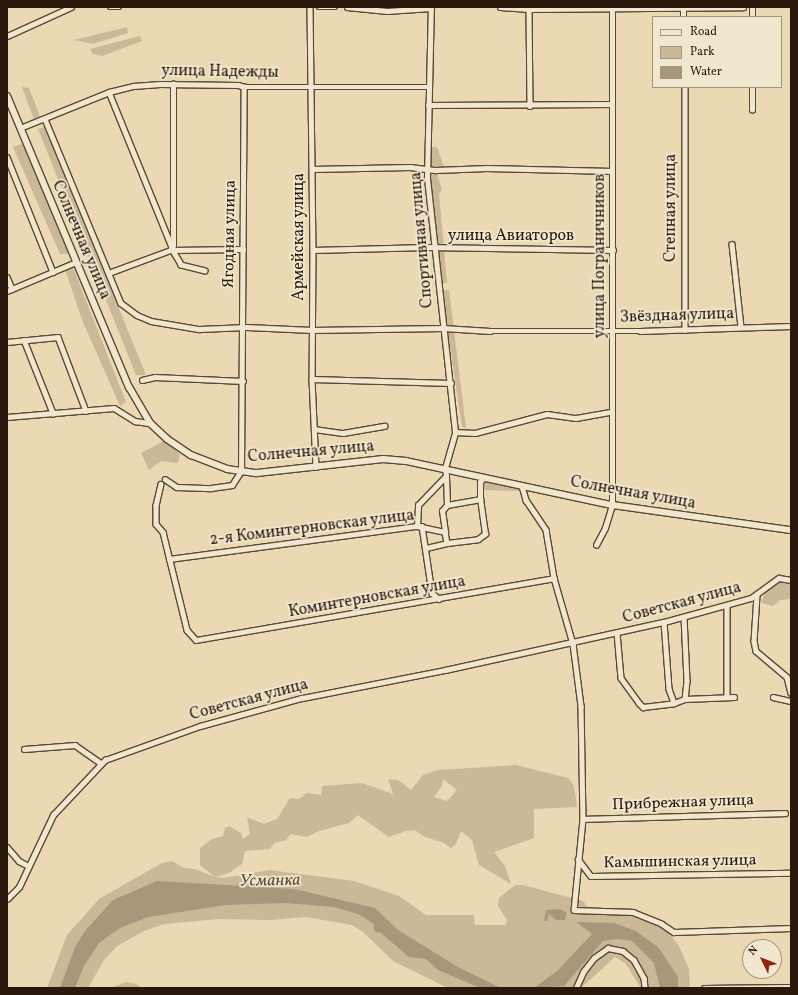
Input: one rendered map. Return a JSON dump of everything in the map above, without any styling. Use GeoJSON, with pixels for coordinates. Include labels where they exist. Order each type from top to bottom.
{"type":"FeatureCollection","features":[{"type":"Feature","properties":{"kind":"street"},"geometry":{"type":"LineString","coordinates":[[7,36],[71,7]]}},
{"type":"Feature","properties":{"kind":"street"},"geometry":{"type":"LineString","coordinates":[[110,7],[119,7]]}},
{"type":"Feature","properties":{"kind":"street","name":"Армейская улица"},"geometry":{"type":"LineString","coordinates":[[310,7],[314,250],[312,379],[316,467]]}},
{"type":"Feature","properties":{"kind":"street"},"geometry":{"type":"LineString","coordinates":[[319,7],[335,7]]}},
{"type":"Feature","properties":{"kind":"street"},"geometry":{"type":"LineString","coordinates":[[347,7],[387,11],[431,7]]}},
{"type":"Feature","properties":{"kind":"street","name":"Спортивная улица"},"geometry":{"type":"LineString","coordinates":[[431,7],[427,87],[427,169],[434,249],[451,383],[455,432],[445,468]]}},
{"type":"Feature","properties":{"kind":"street"},"geometry":{"type":"LineString","coordinates":[[500,7],[529,9],[743,7]]}},
{"type":"Feature","properties":{"kind":"street","name":"улица Пограничников"},"geometry":{"type":"LineString","coordinates":[[596,545],[605,528],[612,505],[611,412],[614,331],[612,250],[612,8]]}},
{"type":"Feature","properties":{"kind":"street"},"geometry":{"type":"LineString","coordinates":[[529,9],[530,106]]}},
{"type":"Feature","properties":{"kind":"street"},"geometry":{"type":"LineString","coordinates":[[172,248],[173,84]]}},
{"type":"Feature","properties":{"kind":"street","name":"улица Надежды"},"geometry":{"type":"LineString","coordinates":[[20,128],[109,92],[133,86],[173,84],[238,84],[244,87],[427,87]]}},
{"type":"Feature","properties":{"kind":"street","name":"Ягодная улица"},"geometry":{"type":"LineString","coordinates":[[240,471],[243,381],[244,87]]}},
{"type":"Feature","properties":{"kind":"street","name":"Степная улица"},"geometry":{"type":"LineString","coordinates":[[685,88],[685,330]]}},
{"type":"Feature","properties":{"kind":"street"},"geometry":{"type":"LineString","coordinates":[[752,88],[752,110]]}},
{"type":"Feature","properties":{"kind":"street"},"geometry":{"type":"LineString","coordinates":[[109,92],[172,248],[181,265],[205,272]]}},
{"type":"Feature","properties":{"kind":"street","name":"Солнечная улица"},"geometry":{"type":"LineString","coordinates":[[7,96],[129,387],[150,423],[167,439],[191,455],[210,463],[240,471],[258,473],[383,460],[445,468],[612,505],[791,530]]}},
{"type":"Feature","properties":{"kind":"street"},"geometry":{"type":"LineString","coordinates":[[428,105],[530,106],[612,104]]}},
{"type":"Feature","properties":{"kind":"street","name":"Звёздная улица"},"geometry":{"type":"LineString","coordinates":[[45,119],[110,273],[121,303],[137,315],[151,321],[199,328],[312,330],[443,328],[490,331],[614,331],[791,326]]}},
{"type":"Feature","properties":{"kind":"street"},"geometry":{"type":"LineString","coordinates":[[7,157],[53,272]]}},
{"type":"Feature","properties":{"kind":"street"},"geometry":{"type":"LineString","coordinates":[[312,169],[410,167],[427,169],[612,171]]}},
{"type":"Feature","properties":{"kind":"street"},"geometry":{"type":"LineString","coordinates":[[732,244],[733,271],[741,327]]}},
{"type":"Feature","properties":{"kind":"street","name":"улица Авиаторов"},"geometry":{"type":"LineString","coordinates":[[314,250],[427,247],[434,249],[612,250]]}},
{"type":"Feature","properties":{"kind":"street"},"geometry":{"type":"LineString","coordinates":[[110,273],[172,248],[243,249]]}},
{"type":"Feature","properties":{"kind":"street"},"geometry":{"type":"LineString","coordinates":[[7,277],[9,290],[76,262]]}},
{"type":"Feature","properties":{"kind":"street"},"geometry":{"type":"LineString","coordinates":[[7,342],[58,337],[86,411]]}},
{"type":"Feature","properties":{"kind":"street"},"geometry":{"type":"LineString","coordinates":[[24,340],[53,414]]}},
{"type":"Feature","properties":{"kind":"street"},"geometry":{"type":"LineString","coordinates":[[142,380],[155,377],[243,381]]}},
{"type":"Feature","properties":{"kind":"street"},"geometry":{"type":"LineString","coordinates":[[312,379],[451,383]]}},
{"type":"Feature","properties":{"kind":"street"},"geometry":{"type":"LineString","coordinates":[[7,417],[114,408],[135,421],[150,423]]}},
{"type":"Feature","properties":{"kind":"street"},"geometry":{"type":"LineString","coordinates":[[455,432],[475,433],[547,414],[576,418],[611,412]]}},
{"type":"Feature","properties":{"kind":"street"},"geometry":{"type":"LineString","coordinates":[[314,429],[343,433],[384,426]]}},
{"type":"Feature","properties":{"kind":"street"},"geometry":{"type":"LineString","coordinates":[[445,468],[447,505]]}},
{"type":"Feature","properties":{"kind":"street"},"geometry":{"type":"LineString","coordinates":[[165,479],[177,487],[211,488],[232,485],[240,471]]}},
{"type":"Feature","properties":{"kind":"street"},"geometry":{"type":"LineString","coordinates":[[439,600],[432,593],[426,548],[420,526],[418,506],[446,476]]}},
{"type":"Feature","properties":{"kind":"street"},"geometry":{"type":"LineString","coordinates":[[426,548],[447,543],[478,540],[485,534],[480,499],[480,485],[484,477]]}},
{"type":"Feature","properties":{"kind":"street"},"geometry":{"type":"LineString","coordinates":[[161,484],[156,505],[156,524],[163,532],[169,559]]}},
{"type":"Feature","properties":{"kind":"street"},"geometry":{"type":"LineString","coordinates":[[522,486],[526,500],[546,530],[554,578],[573,644],[580,706],[582,819],[574,910],[633,912],[662,924],[674,932],[791,928]]}},
{"type":"Feature","properties":{"kind":"street"},"geometry":{"type":"LineString","coordinates":[[447,543],[442,511],[447,505],[480,499]]}},
{"type":"Feature","properties":{"kind":"street","name":"2-я Коминтерновская улица"},"geometry":{"type":"LineString","coordinates":[[169,559],[420,526],[445,532]]}},
{"type":"Feature","properties":{"kind":"street","name":"Коминтерновская улица"},"geometry":{"type":"LineString","coordinates":[[169,559],[188,630],[196,640],[204,641],[439,600],[554,578]]}},
{"type":"Feature","properties":{"kind":"street","name":"Советская улица"},"geometry":{"type":"LineString","coordinates":[[7,899],[19,887],[53,815],[101,763],[200,726],[302,698],[573,644],[684,617],[726,605],[757,595],[779,578],[791,580]]}},
{"type":"Feature","properties":{"kind":"street"},"geometry":{"type":"LineString","coordinates":[[757,595],[754,641],[756,651],[787,677],[791,693],[784,699]]}},
{"type":"Feature","properties":{"kind":"street"},"geometry":{"type":"LineString","coordinates":[[726,605],[727,697]]}},
{"type":"Feature","properties":{"kind":"street"},"geometry":{"type":"LineString","coordinates":[[684,617],[687,681],[685,699]]}},
{"type":"Feature","properties":{"kind":"street"},"geometry":{"type":"LineString","coordinates":[[664,622],[669,689],[674,703]]}},
{"type":"Feature","properties":{"kind":"street"},"geometry":{"type":"LineString","coordinates":[[617,633],[621,678],[643,707],[674,703],[685,699],[734,697]]}},
{"type":"Feature","properties":{"kind":"street"},"geometry":{"type":"LineString","coordinates":[[773,697],[791,701]]}},
{"type":"Feature","properties":{"kind":"street"},"geometry":{"type":"LineString","coordinates":[[24,749],[75,745],[101,763]]}},
{"type":"Feature","properties":{"kind":"street","name":"Прибрежная улица"},"geometry":{"type":"LineString","coordinates":[[582,819],[785,813]]}},
{"type":"Feature","properties":{"kind":"street"},"geometry":{"type":"LineString","coordinates":[[7,847],[19,861],[30,866]]}},
{"type":"Feature","properties":{"kind":"street","name":"Камышинская улица"},"geometry":{"type":"LineString","coordinates":[[578,858],[591,876],[791,874]]}},
{"type":"Feature","properties":{"kind":"street"},"geometry":{"type":"LineString","coordinates":[[576,988],[590,963],[608,948],[623,951],[634,960],[644,978],[645,988]]}},
{"type":"Feature","properties":{"kind":"street"},"geometry":{"type":"LineString","coordinates":[[704,988],[791,987]]}},
{"type":"Feature","properties":{"kind":"green space"},"geometry":{"type":"Polygon","coordinates":[[[127,27],[128,33],[93,44],[74,40],[127,27]]]}},
{"type":"Feature","properties":{"kind":"green space"},"geometry":{"type":"Polygon","coordinates":[[[140,36],[142,41],[102,56],[93,54],[90,49],[140,36]]]}},
{"type":"Feature","properties":{"kind":"green space"},"geometry":{"type":"Polygon","coordinates":[[[22,87],[29,88],[41,119],[34,120],[22,87]]]}},
{"type":"Feature","properties":{"kind":"green space"},"geometry":{"type":"Polygon","coordinates":[[[45,127],[146,375],[136,375],[38,129],[45,127]]]}},
{"type":"Feature","properties":{"kind":"green space"},"geometry":{"type":"Polygon","coordinates":[[[23,143],[70,254],[60,254],[13,147],[23,143]]]}},
{"type":"Feature","properties":{"kind":"green space"},"geometry":{"type":"Polygon","coordinates":[[[424,147],[437,147],[444,167],[442,170],[428,167],[424,147]]]}},
{"type":"Feature","properties":{"kind":"green space"},"geometry":{"type":"Polygon","coordinates":[[[437,174],[442,190],[439,193],[447,283],[441,283],[430,175],[437,174]]]}},
{"type":"Feature","properties":{"kind":"green space"},"geometry":{"type":"Polygon","coordinates":[[[72,265],[126,402],[120,406],[82,320],[64,266],[72,265]]]}},
{"type":"Feature","properties":{"kind":"green space"},"geometry":{"type":"Polygon","coordinates":[[[449,290],[466,428],[462,427],[442,291],[449,290]]]}},
{"type":"Feature","properties":{"kind":"green space"},"geometry":{"type":"Polygon","coordinates":[[[166,440],[180,455],[178,463],[161,461],[149,470],[141,453],[166,440]]]}},
{"type":"Feature","properties":{"kind":"green space"},"geometry":{"type":"Polygon","coordinates":[[[484,480],[518,487],[519,491],[483,490],[484,480]]]}},
{"type":"Feature","properties":{"kind":"green space"},"geometry":{"type":"Polygon","coordinates":[[[777,582],[791,582],[791,599],[780,600],[773,606],[761,603],[765,593],[777,582]]]}},
{"type":"Feature","properties":{"kind":"green space"},"geometry":{"type":"Polygon","coordinates":[[[516,765],[568,778],[574,786],[577,807],[534,809],[534,838],[494,852],[505,866],[511,884],[479,865],[472,840],[461,831],[456,844],[451,848],[444,843],[423,836],[415,830],[406,831],[389,837],[358,815],[349,823],[319,831],[307,837],[291,834],[286,840],[274,843],[270,849],[245,851],[242,864],[229,873],[215,877],[200,865],[200,848],[212,839],[223,836],[225,828],[229,826],[241,833],[243,839],[250,834],[247,817],[264,824],[277,819],[290,798],[299,799],[307,793],[321,795],[322,786],[362,783],[393,794],[388,779],[398,780],[411,790],[423,775],[438,770],[516,765]],[[443,779],[442,786],[434,797],[447,801],[457,790],[443,779]]]}},
{"type":"Feature","properties":{"kind":"green space"},"geometry":{"type":"Polygon","coordinates":[[[172,861],[184,868],[195,869],[215,877],[224,878],[269,870],[354,881],[399,896],[426,915],[474,915],[475,925],[506,925],[507,920],[498,906],[499,898],[515,885],[523,885],[583,901],[589,909],[632,908],[666,930],[679,946],[689,969],[690,988],[641,988],[626,964],[615,957],[581,988],[448,988],[393,961],[363,932],[352,925],[306,917],[270,920],[219,919],[164,924],[144,931],[117,946],[104,960],[88,988],[47,988],[67,935],[99,899],[162,863],[172,861]]]}},
{"type":"Feature","properties":{"kind":"green space"},"geometry":{"type":"Polygon","coordinates":[[[126,982],[136,984],[143,988],[111,988],[126,982]]]}},
{"type":"Feature","properties":{"kind":"water","name":"Усманка"},"geometry":{"type":"Polygon","coordinates":[[[157,881],[294,889],[375,908],[398,930],[458,967],[501,988],[480,988],[438,970],[426,959],[409,957],[381,933],[374,931],[374,924],[358,914],[334,907],[285,903],[226,905],[148,917],[120,928],[99,943],[84,966],[75,988],[60,988],[75,947],[85,931],[113,900],[157,881]]]}},
{"type":"Feature","properties":{"kind":"water"},"geometry":{"type":"Polygon","coordinates":[[[560,909],[567,913],[565,920],[556,920],[549,914],[547,921],[544,921],[546,910],[560,909]]]}},
{"type":"Feature","properties":{"kind":"water"},"geometry":{"type":"Polygon","coordinates":[[[576,922],[614,923],[636,931],[659,948],[678,977],[678,988],[660,988],[654,963],[632,941],[617,939],[603,941],[564,986],[534,988],[557,971],[592,934],[576,922]]]}}]}
